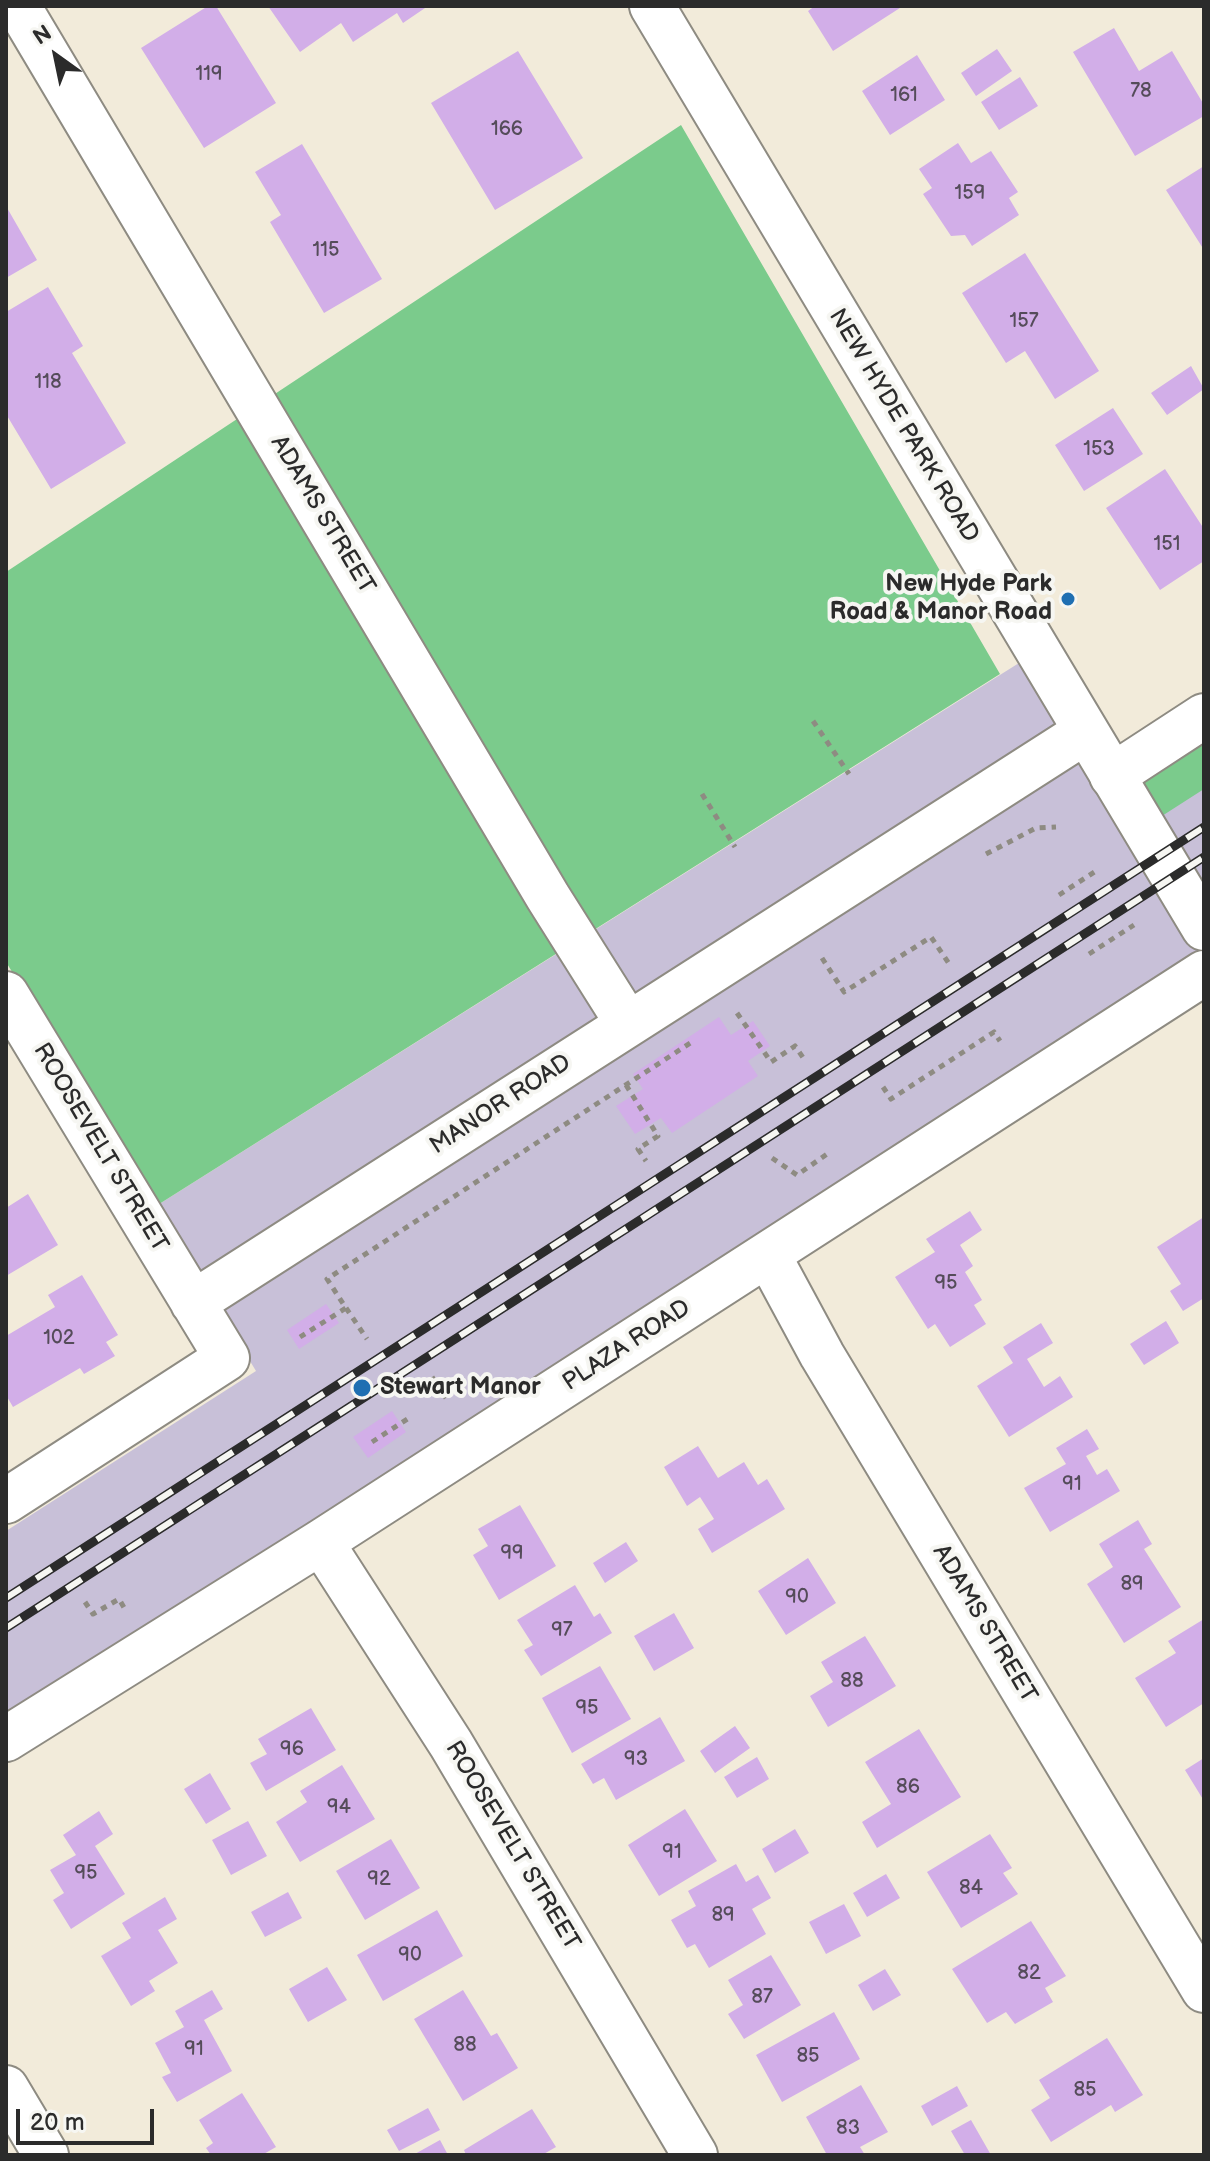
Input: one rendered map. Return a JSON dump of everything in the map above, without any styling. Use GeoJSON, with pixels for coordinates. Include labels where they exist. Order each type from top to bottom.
{"type":"FeatureCollection","features":[{"type":"Feature","properties":{"kind":"street","name":"ADAMS STREET"},"geometry":{"type":"LineString","coordinates":[[18,6],[548,897],[628,1024]]}},
{"type":"Feature","properties":{"kind":"street","name":"NEW HYDE PARK ROAD"},"geometry":{"type":"LineString","coordinates":[[652,6],[1204,928]]}},
{"type":"Feature","properties":{"kind":"street"},"geometry":{"type":"LineString","coordinates":[[1112,776],[1204,716]]}},
{"type":"Feature","properties":{"kind":"street","name":"MANOR ROAD"},"geometry":{"type":"LineString","coordinates":[[193,1303],[1085,732]]}},
{"type":"Feature","properties":{"kind":"street","name":"PLAZA ROAD"},"geometry":{"type":"LineString","coordinates":[[6,1739],[321,1542],[1204,973]]}},
{"type":"Feature","properties":{"kind":"street","name":"ROOSEVELT STREET"},"geometry":{"type":"LineString","coordinates":[[6,994],[193,1303]]}},
{"type":"Feature","properties":{"kind":"street","name":"ADAMS STREET"},"geometry":{"type":"LineString","coordinates":[[768,1255],[822,1355],[1204,1990]]}},
{"type":"Feature","properties":{"kind":"street"},"geometry":{"type":"LineString","coordinates":[[6,1501],[227,1358],[193,1303]]}},
{"type":"Feature","properties":{"kind":"street","name":"ROOSEVELT STREET"},"geometry":{"type":"LineString","coordinates":[[321,1542],[451,1744],[695,2155]]}},
{"type":"Feature","properties":{"kind":"street"},"geometry":{"type":"LineString","coordinates":[[6,2088],[46,2155]]}},
{"type":"Feature","properties":{"kind":"path"},"geometry":{"type":"LineString","coordinates":[[813,721],[849,774]]}},
{"type":"Feature","properties":{"kind":"path"},"geometry":{"type":"LineString","coordinates":[[702,794],[735,847]]}},
{"type":"Feature","properties":{"kind":"path"},"geometry":{"type":"LineString","coordinates":[[978,859],[1036,828],[1056,827]]}},
{"type":"Feature","properties":{"kind":"path"},"geometry":{"type":"LineString","coordinates":[[1059,895],[1099,869]]}},
{"type":"Feature","properties":{"kind":"path"},"geometry":{"type":"LineString","coordinates":[[1089,954],[1134,925]]}},
{"type":"Feature","properties":{"kind":"path"},"geometry":{"type":"LineString","coordinates":[[822,958],[844,992],[931,937],[950,965]]}},
{"type":"Feature","properties":{"kind":"path"},"geometry":{"type":"LineString","coordinates":[[810,966],[835,949]]}},
{"type":"Feature","properties":{"kind":"path"},"geometry":{"type":"LineString","coordinates":[[724,1021],[749,1005]]}},
{"type":"Feature","properties":{"kind":"path"},"geometry":{"type":"LineString","coordinates":[[737,1013],[771,1062],[795,1046],[804,1059]]}},
{"type":"Feature","properties":{"kind":"path"},"geometry":{"type":"LineString","coordinates":[[883,1087],[891,1099],[994,1032],[1000,1041]]}},
{"type":"Feature","properties":{"kind":"path"},"geometry":{"type":"LineString","coordinates":[[367,1339],[327,1279],[698,1038]]}},
{"type":"Feature","properties":{"kind":"path"},"geometry":{"type":"LineString","coordinates":[[626,1085],[658,1136],[638,1149],[646,1161]]}},
{"type":"Feature","properties":{"kind":"path"},"geometry":{"type":"LineString","coordinates":[[772,1158],[797,1175],[830,1152]]}},
{"type":"Feature","properties":{"kind":"path"},"geometry":{"type":"LineString","coordinates":[[300,1337],[346,1308]]}},
{"type":"Feature","properties":{"kind":"path"},"geometry":{"type":"LineString","coordinates":[[432,1377],[446,1398]]}},
{"type":"Feature","properties":{"kind":"path"},"geometry":{"type":"LineString","coordinates":[[372,1442],[409,1418]]}},
{"type":"Feature","properties":{"kind":"path"},"geometry":{"type":"LineString","coordinates":[[85,1602],[93,1614],[119,1599]]}},
{"type":"Feature","properties":{"kind":"shaded area"},"geometry":{"type":"Polygon","coordinates":[[[1046,646],[1122,776],[1204,789],[1204,963],[6,1723],[6,1531],[256,1371],[156,1206],[1046,646]]]}},
{"type":"Feature","properties":{"kind":"green space"},"geometry":{"type":"Polygon","coordinates":[[[681,125],[1000,674],[156,1206],[6,962],[6,572],[681,125]]]}},
{"type":"Feature","properties":{"kind":"green space"},"geometry":{"type":"Polygon","coordinates":[[[1204,723],[1204,789],[1151,823],[1122,776],[1204,723]]]}},
{"type":"Feature","properties":{"kind":"building"},"geometry":{"type":"Polygon","coordinates":[[[208,6],[216,6],[276,103],[204,148],[141,48],[208,6]]]}},
{"type":"Feature","properties":{"kind":"building"},"geometry":{"type":"Polygon","coordinates":[[[268,6],[428,6],[403,23],[397,13],[353,42],[341,23],[300,52],[268,6]]]}},
{"type":"Feature","properties":{"kind":"building"},"geometry":{"type":"Polygon","coordinates":[[[815,6],[903,6],[833,51],[808,11],[815,6]]]}},
{"type":"Feature","properties":{"kind":"building"},"geometry":{"type":"Polygon","coordinates":[[[1114,28],[1139,71],[1172,51],[1204,105],[1204,116],[1135,156],[1073,52],[1114,28]]]}},
{"type":"Feature","properties":{"kind":"building"},"geometry":{"type":"Polygon","coordinates":[[[997,49],[1012,71],[976,96],[961,73],[997,49]]]}},
{"type":"Feature","properties":{"kind":"building"},"geometry":{"type":"Polygon","coordinates":[[[518,51],[583,158],[495,210],[431,103],[518,51]]]}},
{"type":"Feature","properties":{"kind":"building"},"geometry":{"type":"Polygon","coordinates":[[[917,55],[945,100],[890,135],[862,91],[917,55]]]}},
{"type":"Feature","properties":{"kind":"building"},"geometry":{"type":"Polygon","coordinates":[[[1020,77],[1038,106],[999,130],[981,102],[1020,77]]]}},
{"type":"Feature","properties":{"kind":"building"},"geometry":{"type":"Polygon","coordinates":[[[958,143],[971,163],[991,151],[1018,192],[1009,198],[1019,215],[972,246],[965,235],[951,236],[923,194],[932,188],[919,169],[958,143]]]}},
{"type":"Feature","properties":{"kind":"building"},"geometry":{"type":"Polygon","coordinates":[[[302,144],[382,279],[324,313],[270,222],[281,215],[255,172],[302,144]]]}},
{"type":"Feature","properties":{"kind":"building"},"geometry":{"type":"Polygon","coordinates":[[[1204,166],[1204,250],[1166,190],[1204,166]]]}},
{"type":"Feature","properties":{"kind":"building"},"geometry":{"type":"Polygon","coordinates":[[[6,206],[37,260],[6,278],[6,206]]]}},
{"type":"Feature","properties":{"kind":"building"},"geometry":{"type":"Polygon","coordinates":[[[1025,253],[1099,371],[1055,399],[1025,351],[1006,363],[962,293],[1025,253]]]}},
{"type":"Feature","properties":{"kind":"building"},"geometry":{"type":"Polygon","coordinates":[[[48,287],[83,346],[72,353],[126,443],[51,489],[6,414],[6,312],[48,287]]]}},
{"type":"Feature","properties":{"kind":"building"},"geometry":{"type":"Polygon","coordinates":[[[1191,366],[1204,389],[1167,415],[1151,393],[1191,366]]]}},
{"type":"Feature","properties":{"kind":"building"},"geometry":{"type":"Polygon","coordinates":[[[1113,408],[1143,454],[1084,491],[1055,445],[1113,408]]]}},
{"type":"Feature","properties":{"kind":"building"},"geometry":{"type":"Polygon","coordinates":[[[1165,469],[1204,529],[1204,561],[1160,590],[1106,508],[1165,469]]]}},
{"type":"Feature","properties":{"kind":"building"},"geometry":{"type":"Polygon","coordinates":[[[719,1017],[731,1035],[753,1021],[770,1046],[748,1061],[758,1076],[672,1133],[661,1118],[635,1134],[616,1106],[643,1089],[633,1074],[719,1017]]]}},
{"type":"Feature","properties":{"kind":"building"},"geometry":{"type":"Polygon","coordinates":[[[28,1194],[58,1245],[6,1276],[6,1208],[28,1194]]]}},
{"type":"Feature","properties":{"kind":"building"},"geometry":{"type":"Polygon","coordinates":[[[970,1211],[982,1230],[960,1245],[973,1266],[965,1272],[982,1300],[974,1305],[986,1324],[950,1347],[935,1324],[928,1329],[895,1277],[935,1252],[926,1239],[970,1211]]]}},
{"type":"Feature","properties":{"kind":"building"},"geometry":{"type":"Polygon","coordinates":[[[1204,1217],[1204,1298],[1183,1311],[1170,1291],[1181,1284],[1157,1247],[1204,1217]]]}},
{"type":"Feature","properties":{"kind":"building"},"geometry":{"type":"Polygon","coordinates":[[[82,1275],[118,1335],[106,1342],[115,1356],[84,1374],[80,1368],[13,1407],[6,1395],[6,1336],[55,1307],[48,1295],[82,1275]]]}},
{"type":"Feature","properties":{"kind":"building"},"geometry":{"type":"Polygon","coordinates":[[[326,1304],[339,1323],[299,1349],[287,1330],[326,1304]]]}},
{"type":"Feature","properties":{"kind":"building"},"geometry":{"type":"Polygon","coordinates":[[[1166,1321],[1179,1343],[1144,1365],[1130,1344],[1166,1321]]]}},
{"type":"Feature","properties":{"kind":"building"},"geometry":{"type":"Polygon","coordinates":[[[1041,1323],[1053,1343],[1027,1359],[1044,1387],[1060,1376],[1073,1397],[1009,1437],[977,1386],[1013,1363],[1003,1347],[1041,1323]]]}},
{"type":"Feature","properties":{"kind":"building"},"geometry":{"type":"Polygon","coordinates":[[[392,1411],[406,1432],[368,1458],[353,1437],[392,1411]]]}},
{"type":"Feature","properties":{"kind":"building"},"geometry":{"type":"Polygon","coordinates":[[[1087,1429],[1099,1449],[1086,1456],[1097,1475],[1107,1469],[1120,1491],[1050,1532],[1024,1488],[1066,1464],[1056,1448],[1087,1429]]]}},
{"type":"Feature","properties":{"kind":"building"},"geometry":{"type":"Polygon","coordinates":[[[698,1446],[718,1478],[744,1462],[758,1485],[767,1479],[785,1509],[712,1553],[698,1529],[714,1519],[700,1497],[687,1506],[664,1467],[698,1446]]]}},
{"type":"Feature","properties":{"kind":"building"},"geometry":{"type":"Polygon","coordinates":[[[520,1505],[556,1566],[499,1600],[473,1555],[488,1546],[478,1529],[520,1505]]]}},
{"type":"Feature","properties":{"kind":"building"},"geometry":{"type":"Polygon","coordinates":[[[1138,1520],[1152,1544],[1144,1549],[1181,1607],[1124,1643],[1087,1584],[1113,1567],[1099,1544],[1138,1520]]]}},
{"type":"Feature","properties":{"kind":"building"},"geometry":{"type":"Polygon","coordinates":[[[626,1542],[638,1561],[605,1583],[593,1563],[626,1542]]]}},
{"type":"Feature","properties":{"kind":"building"},"geometry":{"type":"Polygon","coordinates":[[[808,1558],[836,1603],[786,1635],[758,1591],[808,1558]]]}},
{"type":"Feature","properties":{"kind":"building"},"geometry":{"type":"Polygon","coordinates":[[[575,1585],[594,1617],[600,1613],[612,1633],[541,1676],[524,1650],[533,1645],[517,1620],[575,1585]]]}},
{"type":"Feature","properties":{"kind":"building"},"geometry":{"type":"Polygon","coordinates":[[[674,1613],[694,1648],[654,1671],[634,1636],[674,1613]]]}},
{"type":"Feature","properties":{"kind":"building"},"geometry":{"type":"Polygon","coordinates":[[[1204,1619],[1204,1703],[1166,1727],[1135,1678],[1176,1653],[1168,1641],[1204,1619]]]}},
{"type":"Feature","properties":{"kind":"building"},"geometry":{"type":"Polygon","coordinates":[[[865,1636],[896,1686],[828,1727],[810,1696],[833,1682],[821,1662],[865,1636]]]}},
{"type":"Feature","properties":{"kind":"building"},"geometry":{"type":"Polygon","coordinates":[[[600,1666],[631,1719],[572,1753],[542,1698],[600,1666]]]}},
{"type":"Feature","properties":{"kind":"building"},"geometry":{"type":"Polygon","coordinates":[[[311,1708],[336,1750],[266,1791],[250,1763],[267,1754],[258,1739],[311,1708]]]}},
{"type":"Feature","properties":{"kind":"building"},"geometry":{"type":"Polygon","coordinates":[[[660,1717],[685,1761],[616,1800],[604,1778],[593,1784],[581,1764],[660,1717]]]}},
{"type":"Feature","properties":{"kind":"building"},"geometry":{"type":"Polygon","coordinates":[[[735,1726],[750,1748],[715,1773],[700,1751],[735,1726]]]}},
{"type":"Feature","properties":{"kind":"building"},"geometry":{"type":"Polygon","coordinates":[[[919,1729],[961,1797],[877,1848],[862,1822],[891,1804],[865,1762],[919,1729]]]}},
{"type":"Feature","properties":{"kind":"building"},"geometry":{"type":"Polygon","coordinates":[[[757,1757],[769,1779],[737,1798],[724,1777],[757,1757]]]}},
{"type":"Feature","properties":{"kind":"building"},"geometry":{"type":"Polygon","coordinates":[[[1204,1758],[1204,1801],[1185,1770],[1204,1758]]]}},
{"type":"Feature","properties":{"kind":"building"},"geometry":{"type":"Polygon","coordinates":[[[342,1765],[375,1819],[300,1862],[276,1822],[307,1802],[300,1791],[342,1765]]]}},
{"type":"Feature","properties":{"kind":"building"},"geometry":{"type":"Polygon","coordinates":[[[210,1773],[231,1809],[206,1824],[184,1789],[210,1773]]]}},
{"type":"Feature","properties":{"kind":"building"},"geometry":{"type":"Polygon","coordinates":[[[685,1809],[717,1861],[659,1896],[628,1845],[685,1809]]]}},
{"type":"Feature","properties":{"kind":"building"},"geometry":{"type":"Polygon","coordinates":[[[99,1811],[113,1834],[95,1846],[125,1894],[71,1929],[53,1900],[64,1893],[50,1870],[76,1855],[63,1835],[99,1811]]]}},
{"type":"Feature","properties":{"kind":"building"},"geometry":{"type":"Polygon","coordinates":[[[248,1821],[267,1856],[231,1875],[212,1840],[248,1821]]]}},
{"type":"Feature","properties":{"kind":"building"},"geometry":{"type":"Polygon","coordinates":[[[795,1829],[809,1853],[775,1873],[762,1849],[795,1829]]]}},
{"type":"Feature","properties":{"kind":"building"},"geometry":{"type":"Polygon","coordinates":[[[990,1834],[1012,1868],[1003,1873],[1018,1894],[961,1928],[927,1872],[990,1834]]]}},
{"type":"Feature","properties":{"kind":"building"},"geometry":{"type":"Polygon","coordinates":[[[391,1839],[420,1888],[365,1920],[336,1871],[391,1839]]]}},
{"type":"Feature","properties":{"kind":"building"},"geometry":{"type":"Polygon","coordinates":[[[736,1864],[746,1882],[758,1875],[771,1898],[752,1909],[766,1934],[709,1968],[695,1944],[687,1948],[671,1920],[696,1906],[688,1891],[736,1864]]]}},
{"type":"Feature","properties":{"kind":"building"},"geometry":{"type":"Polygon","coordinates":[[[886,1874],[900,1898],[867,1917],[853,1893],[886,1874]]]}},
{"type":"Feature","properties":{"kind":"building"},"geometry":{"type":"Polygon","coordinates":[[[288,1892],[302,1918],[265,1937],[251,1912],[288,1892]]]}},
{"type":"Feature","properties":{"kind":"building"},"geometry":{"type":"Polygon","coordinates":[[[165,1897],[177,1919],[158,1930],[178,1963],[149,1981],[155,1991],[131,2006],[101,1956],[131,1938],[122,1923],[165,1897]]]}},
{"type":"Feature","properties":{"kind":"building"},"geometry":{"type":"Polygon","coordinates":[[[844,1904],[861,1936],[826,1954],[809,1922],[844,1904]]]}},
{"type":"Feature","properties":{"kind":"building"},"geometry":{"type":"Polygon","coordinates":[[[437,1910],[463,1956],[383,2001],[357,1955],[437,1910]]]}},
{"type":"Feature","properties":{"kind":"building"},"geometry":{"type":"Polygon","coordinates":[[[1031,1921],[1066,1976],[1045,1988],[1053,2002],[1015,2024],[1006,2012],[987,2023],[952,1969],[1031,1921]]]}},
{"type":"Feature","properties":{"kind":"building"},"geometry":{"type":"Polygon","coordinates":[[[771,1955],[801,2005],[744,2039],[728,2014],[743,2005],[728,1980],[771,1955]]]}},
{"type":"Feature","properties":{"kind":"building"},"geometry":{"type":"Polygon","coordinates":[[[327,1967],[347,2000],[308,2022],[289,1989],[327,1967]]]}},
{"type":"Feature","properties":{"kind":"building"},"geometry":{"type":"Polygon","coordinates":[[[885,1969],[901,1995],[873,2011],[858,1985],[885,1969]]]}},
{"type":"Feature","properties":{"kind":"building"},"geometry":{"type":"Polygon","coordinates":[[[212,1990],[223,2009],[204,2020],[232,2071],[177,2102],[162,2077],[171,2073],[155,2043],[184,2027],[175,2011],[212,1990]]]}},
{"type":"Feature","properties":{"kind":"building"},"geometry":{"type":"Polygon","coordinates":[[[463,1990],[491,2036],[497,2033],[518,2068],[463,2101],[414,2019],[463,1990]]]}},
{"type":"Feature","properties":{"kind":"building"},"geometry":{"type":"Polygon","coordinates":[[[834,2012],[860,2059],[782,2102],[756,2055],[834,2012]]]}},
{"type":"Feature","properties":{"kind":"building"},"geometry":{"type":"Polygon","coordinates":[[[1107,2038],[1143,2095],[1115,2112],[1111,2105],[1051,2142],[1031,2110],[1050,2098],[1039,2080],[1107,2038]]]}},
{"type":"Feature","properties":{"kind":"building"},"geometry":{"type":"Polygon","coordinates":[[[861,2085],[888,2132],[860,2147],[865,2155],[827,2155],[806,2117],[861,2085]]]}},
{"type":"Feature","properties":{"kind":"building"},"geometry":{"type":"Polygon","coordinates":[[[957,2086],[968,2106],[932,2126],[921,2106],[957,2086]]]}},
{"type":"Feature","properties":{"kind":"building"},"geometry":{"type":"Polygon","coordinates":[[[242,2093],[276,2147],[262,2155],[211,2155],[206,2148],[213,2143],[199,2120],[242,2093]]]}},
{"type":"Feature","properties":{"kind":"building"},"geometry":{"type":"Polygon","coordinates":[[[428,2108],[440,2130],[399,2151],[387,2130],[428,2108]]]}},
{"type":"Feature","properties":{"kind":"building"},"geometry":{"type":"Polygon","coordinates":[[[532,2109],[556,2147],[542,2155],[466,2155],[464,2150],[532,2109]]]}},
{"type":"Feature","properties":{"kind":"building"},"geometry":{"type":"Polygon","coordinates":[[[971,2120],[991,2155],[965,2155],[951,2131],[971,2120]]]}},
{"type":"Feature","properties":{"kind":"building"},"geometry":{"type":"Polygon","coordinates":[[[440,2140],[448,2155],[413,2155],[440,2140]]]}},
{"type":"Feature","properties":{"kind":"railway"},"geometry":{"type":"LineString","coordinates":[[6,1598],[1204,827]]}},
{"type":"Feature","properties":{"kind":"railway"},"geometry":{"type":"LineString","coordinates":[[6,1628],[1204,857]]}},
{"type":"Feature","properties":{"kind":"place","name":"New Hyde Park Road & Manor Road"},"geometry":{"type":"Point","coordinates":[1068,599]}},
{"type":"Feature","properties":{"kind":"place","name":"Stewart Manor"},"geometry":{"type":"Point","coordinates":[362,1388]}}]}
